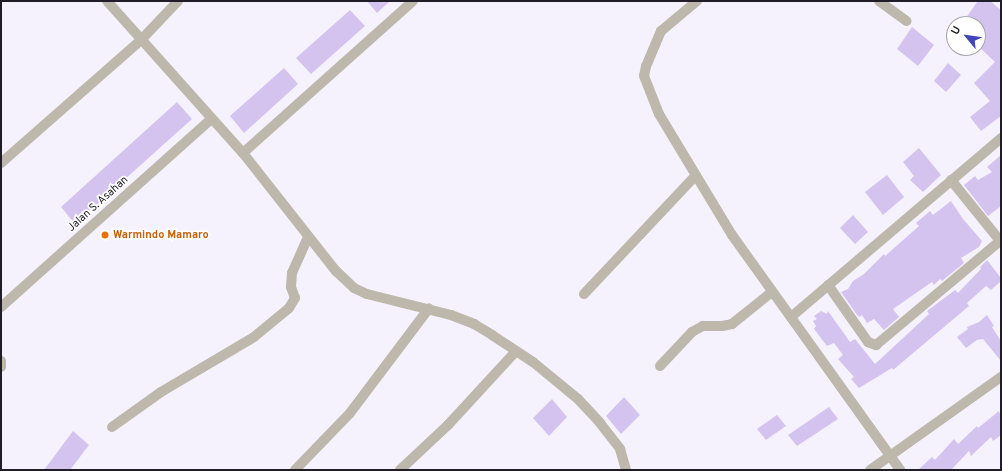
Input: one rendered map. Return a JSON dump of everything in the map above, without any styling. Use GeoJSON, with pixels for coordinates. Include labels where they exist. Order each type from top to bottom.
{"type":"FeatureCollection","features":[{"type":"Feature","properties":{"kind":"street"},"geometry":{"type":"LineString","coordinates":[[107,1],[243,152],[308,237],[336,271],[354,288],[367,294],[429,308],[474,324],[516,351],[562,384],[600,423],[620,449],[626,470]]}},
{"type":"Feature","properties":{"kind":"street"},"geometry":{"type":"LineString","coordinates":[[1,163],[141,40],[178,1]]}},
{"type":"Feature","properties":{"kind":"street"},"geometry":{"type":"LineString","coordinates":[[243,152],[413,1]]}},
{"type":"Feature","properties":{"kind":"street"},"geometry":{"type":"LineString","coordinates":[[698,1],[660,31],[651,51],[644,76],[659,114],[732,235],[900,470]]}},
{"type":"Feature","properties":{"kind":"street"},"geometry":{"type":"LineString","coordinates":[[879,1],[907,21]]}},
{"type":"Feature","properties":{"kind":"street","name":"Jalan S. Asahan"},"geometry":{"type":"LineString","coordinates":[[1,307],[212,119]]}},
{"type":"Feature","properties":{"kind":"street"},"geometry":{"type":"LineString","coordinates":[[791,317],[1001,138]]}},
{"type":"Feature","properties":{"kind":"street"},"geometry":{"type":"LineString","coordinates":[[584,294],[696,175]]}},
{"type":"Feature","properties":{"kind":"street"},"geometry":{"type":"LineString","coordinates":[[828,285],[868,342],[876,344],[1001,242],[951,180]]}},
{"type":"Feature","properties":{"kind":"street"},"geometry":{"type":"LineString","coordinates":[[112,427],[161,392],[254,337],[289,308],[295,298],[291,287],[292,272],[308,237]]}},
{"type":"Feature","properties":{"kind":"street"},"geometry":{"type":"LineString","coordinates":[[660,366],[692,332],[703,326],[727,326],[732,324],[772,292]]}},
{"type":"Feature","properties":{"kind":"street"},"geometry":{"type":"LineString","coordinates":[[295,470],[350,413],[384,370],[429,308]]}},
{"type":"Feature","properties":{"kind":"street"},"geometry":{"type":"LineString","coordinates":[[400,470],[448,425],[516,351]]}},
{"type":"Feature","properties":{"kind":"street"},"geometry":{"type":"LineString","coordinates":[[1,361],[1,367]]}},
{"type":"Feature","properties":{"kind":"street"},"geometry":{"type":"LineString","coordinates":[[870,470],[889,455],[1001,377]]}},
{"type":"Feature","properties":{"kind":"building"},"geometry":{"type":"Polygon","coordinates":[[[367,1],[390,1],[377,13],[367,1]]]}},
{"type":"Feature","properties":{"kind":"building"},"geometry":{"type":"Polygon","coordinates":[[[978,1],[990,1],[1001,10],[1001,116],[981,131],[970,117],[990,101],[974,83],[995,62],[986,54],[986,16],[967,16],[978,1]]]}},
{"type":"Feature","properties":{"kind":"building"},"geometry":{"type":"Polygon","coordinates":[[[350,10],[365,26],[311,74],[296,58],[350,10]]]}},
{"type":"Feature","properties":{"kind":"building"},"geometry":{"type":"Polygon","coordinates":[[[912,27],[934,45],[918,66],[897,49],[912,27]]]}},
{"type":"Feature","properties":{"kind":"building"},"geometry":{"type":"Polygon","coordinates":[[[948,63],[961,75],[946,92],[934,81],[948,63]]]}},
{"type":"Feature","properties":{"kind":"building"},"geometry":{"type":"Polygon","coordinates":[[[284,68],[298,84],[244,133],[230,116],[284,68]]]}},
{"type":"Feature","properties":{"kind":"building"},"geometry":{"type":"Polygon","coordinates":[[[177,102],[192,119],[75,224],[61,207],[177,102]]]}},
{"type":"Feature","properties":{"kind":"building"},"geometry":{"type":"Polygon","coordinates":[[[919,148],[941,175],[923,192],[910,180],[914,176],[903,162],[919,148]]]}},
{"type":"Feature","properties":{"kind":"building"},"geometry":{"type":"Polygon","coordinates":[[[1001,155],[1001,206],[988,216],[964,185],[975,176],[978,180],[992,172],[987,167],[1001,155]]]}},
{"type":"Feature","properties":{"kind":"building"},"geometry":{"type":"Polygon","coordinates":[[[887,175],[904,197],[883,215],[865,192],[887,175]]]}},
{"type":"Feature","properties":{"kind":"building"},"geometry":{"type":"Polygon","coordinates":[[[951,201],[963,219],[982,241],[979,247],[961,258],[964,263],[942,281],[940,279],[934,285],[932,282],[893,309],[899,317],[884,330],[874,319],[867,323],[862,315],[859,317],[857,315],[841,292],[848,289],[853,281],[864,274],[884,254],[885,256],[919,226],[916,223],[930,211],[933,215],[951,201]]]}},
{"type":"Feature","properties":{"kind":"building"},"geometry":{"type":"Polygon","coordinates":[[[853,215],[868,232],[855,244],[840,228],[853,215]]]}},
{"type":"Feature","properties":{"kind":"building"},"geometry":{"type":"Polygon","coordinates":[[[987,260],[1001,278],[1001,281],[991,290],[986,286],[967,303],[969,306],[893,370],[892,368],[859,388],[851,379],[854,377],[838,359],[843,355],[834,343],[827,346],[814,329],[816,326],[813,321],[817,319],[814,316],[821,311],[827,314],[828,311],[850,342],[855,339],[875,364],[929,314],[927,311],[955,290],[958,293],[981,269],[980,267],[987,260]]]}},
{"type":"Feature","properties":{"kind":"building"},"geometry":{"type":"Polygon","coordinates":[[[987,315],[994,326],[992,327],[1001,341],[1001,361],[983,339],[977,340],[966,348],[957,337],[968,329],[967,327],[979,322],[987,315]]]}},
{"type":"Feature","properties":{"kind":"building"},"geometry":{"type":"Polygon","coordinates":[[[624,397],[640,415],[621,434],[606,416],[624,397]]]}},
{"type":"Feature","properties":{"kind":"building"},"geometry":{"type":"Polygon","coordinates":[[[552,399],[567,417],[549,436],[533,418],[552,399]]]}},
{"type":"Feature","properties":{"kind":"building"},"geometry":{"type":"Polygon","coordinates":[[[829,407],[838,419],[797,446],[788,435],[829,407]]]}},
{"type":"Feature","properties":{"kind":"building"},"geometry":{"type":"Polygon","coordinates":[[[999,411],[1001,417],[1001,435],[993,441],[991,437],[971,456],[969,451],[951,470],[918,470],[932,457],[935,460],[954,439],[958,444],[977,426],[978,428],[999,411]]]}},
{"type":"Feature","properties":{"kind":"building"},"geometry":{"type":"Polygon","coordinates":[[[777,415],[786,426],[766,440],[757,429],[777,415]]]}},
{"type":"Feature","properties":{"kind":"building"},"geometry":{"type":"Polygon","coordinates":[[[73,431],[89,445],[70,470],[44,470],[73,431]]]}},
{"type":"Feature","properties":{"kind":"place","name":"Warmindo Mamaro"},"geometry":{"type":"Point","coordinates":[105,235]}}]}
